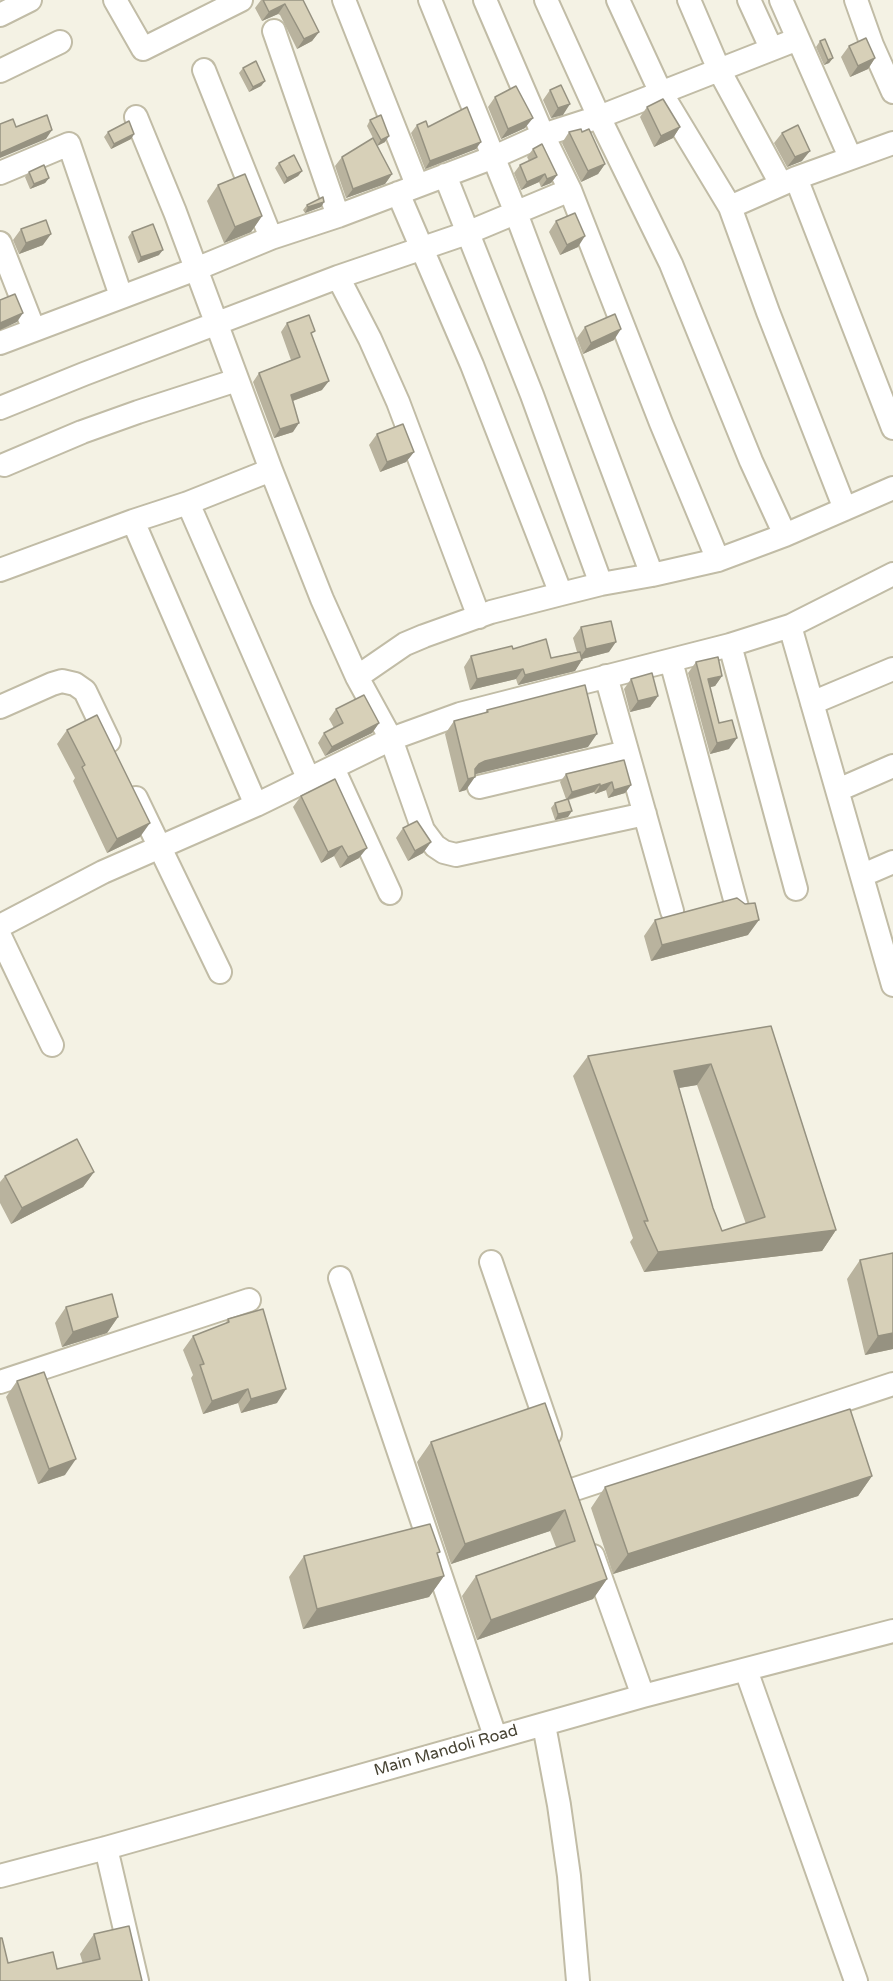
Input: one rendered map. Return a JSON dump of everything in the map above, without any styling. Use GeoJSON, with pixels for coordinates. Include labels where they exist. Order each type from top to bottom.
{"type":"FeatureCollection","features":[{"type":"Feature","properties":{"kind":"street"},"geometry":{"type":"LineString","coordinates":[[0,15],[30,0]]}},
{"type":"Feature","properties":{"kind":"street"},"geometry":{"type":"LineString","coordinates":[[115,0],[142,49],[241,0]]}},
{"type":"Feature","properties":{"kind":"street"},"geometry":{"type":"LineString","coordinates":[[344,0],[408,189],[423,248],[472,365],[561,594]]}},
{"type":"Feature","properties":{"kind":"street"},"geometry":{"type":"LineString","coordinates":[[430,0],[516,213],[652,575]]}},
{"type":"Feature","properties":{"kind":"street"},"geometry":{"type":"LineString","coordinates":[[485,0],[543,135],[570,190],[661,423],[718,560]]}},
{"type":"Feature","properties":{"kind":"street"},"geometry":{"type":"LineString","coordinates":[[546,0],[599,117],[671,264],[751,461],[785,535]]}},
{"type":"Feature","properties":{"kind":"street"},"geometry":{"type":"LineString","coordinates":[[618,0],[660,91],[730,207],[768,312],[845,509]]}},
{"type":"Feature","properties":{"kind":"street"},"geometry":{"type":"LineString","coordinates":[[688,0],[719,70],[789,181],[893,428]]}},
{"type":"Feature","properties":{"kind":"street"},"geometry":{"type":"LineString","coordinates":[[749,0],[771,48]]}},
{"type":"Feature","properties":{"kind":"street"},"geometry":{"type":"LineString","coordinates":[[781,0],[850,157]]}},
{"type":"Feature","properties":{"kind":"street"},"geometry":{"type":"LineString","coordinates":[[856,0],[872,45],[893,92]]}},
{"type":"Feature","properties":{"kind":"street"},"geometry":{"type":"LineString","coordinates":[[274,31],[338,216]]}},
{"type":"Feature","properties":{"kind":"street"},"geometry":{"type":"LineString","coordinates":[[0,343],[196,269],[271,238],[338,216],[494,157],[543,135],[599,117],[660,91],[798,39]]}},
{"type":"Feature","properties":{"kind":"street"},"geometry":{"type":"LineString","coordinates":[[0,70],[60,42]]}},
{"type":"Feature","properties":{"kind":"street"},"geometry":{"type":"LineString","coordinates":[[204,69],[271,238]]}},
{"type":"Feature","properties":{"kind":"street"},"geometry":{"type":"LineString","coordinates":[[136,117],[322,599],[357,677],[391,739],[423,830],[435,846],[444,852],[456,855],[645,814]]}},
{"type":"Feature","properties":{"kind":"street"},"geometry":{"type":"LineString","coordinates":[[730,207],[850,157],[893,143]]}},
{"type":"Feature","properties":{"kind":"street"},"geometry":{"type":"LineString","coordinates":[[0,173],[69,144],[122,296]]}},
{"type":"Feature","properties":{"kind":"street"},"geometry":{"type":"LineString","coordinates":[[445,175],[532,395],[602,584]]}},
{"type":"Feature","properties":{"kind":"street"},"geometry":{"type":"LineString","coordinates":[[0,408],[338,277],[467,233],[570,190]]}},
{"type":"Feature","properties":{"kind":"street"},"geometry":{"type":"LineString","coordinates":[[0,243],[34,330]]}},
{"type":"Feature","properties":{"kind":"street"},"geometry":{"type":"LineString","coordinates":[[338,277],[370,339],[398,402],[479,617]]}},
{"type":"Feature","properties":{"kind":"street"},"geometry":{"type":"LineString","coordinates":[[4,465],[115,420],[237,380]]}},
{"type":"Feature","properties":{"kind":"street"},"geometry":{"type":"LineString","coordinates":[[0,570],[188,503],[271,470]]}},
{"type":"Feature","properties":{"kind":"street"},"geometry":{"type":"LineString","coordinates":[[357,677],[405,644],[424,636],[479,617],[561,594],[718,560],[785,535],[893,488]]}},
{"type":"Feature","properties":{"kind":"street"},"geometry":{"type":"LineString","coordinates":[[188,503],[309,780]]}},
{"type":"Feature","properties":{"kind":"street"},"geometry":{"type":"LineString","coordinates":[[133,521],[256,805]]}},
{"type":"Feature","properties":{"kind":"street"},"geometry":{"type":"LineString","coordinates":[[0,926],[103,872],[256,805],[391,739],[460,714],[671,661],[790,626],[893,574]]}},
{"type":"Feature","properties":{"kind":"street"},"geometry":{"type":"LineString","coordinates":[[790,626],[863,875],[888,942],[893,985]]}},
{"type":"Feature","properties":{"kind":"street"},"geometry":{"type":"LineString","coordinates":[[730,645],[796,889]]}},
{"type":"Feature","properties":{"kind":"street"},"geometry":{"type":"LineString","coordinates":[[671,661],[737,907]]}},
{"type":"Feature","properties":{"kind":"street"},"geometry":{"type":"LineString","coordinates":[[812,703],[893,669]]}},
{"type":"Feature","properties":{"kind":"street"},"geometry":{"type":"LineString","coordinates":[[606,676],[672,911]]}},
{"type":"Feature","properties":{"kind":"street"},"geometry":{"type":"LineString","coordinates":[[0,707],[52,684],[62,681],[75,684],[86,691],[120,764]]}},
{"type":"Feature","properties":{"kind":"street"},"geometry":{"type":"LineString","coordinates":[[479,787],[627,752]]}},
{"type":"Feature","properties":{"kind":"street"},"geometry":{"type":"LineString","coordinates":[[837,790],[893,766]]}},
{"type":"Feature","properties":{"kind":"street"},"geometry":{"type":"LineString","coordinates":[[333,768],[390,893]]}},
{"type":"Feature","properties":{"kind":"street"},"geometry":{"type":"LineString","coordinates":[[129,784],[220,972]]}},
{"type":"Feature","properties":{"kind":"street"},"geometry":{"type":"LineString","coordinates":[[863,875],[893,862]]}},
{"type":"Feature","properties":{"kind":"street"},"geometry":{"type":"LineString","coordinates":[[0,936],[52,1045]]}},
{"type":"Feature","properties":{"kind":"street"},"geometry":{"type":"LineString","coordinates":[[491,1262],[577,1513]]}},
{"type":"Feature","properties":{"kind":"street"},"geometry":{"type":"LineString","coordinates":[[340,1278],[495,1737]]}},
{"type":"Feature","properties":{"kind":"street"},"geometry":{"type":"LineString","coordinates":[[0,1382],[249,1300]]}},
{"type":"Feature","properties":{"kind":"street"},"geometry":{"type":"LineString","coordinates":[[569,1491],[893,1384]]}},
{"type":"Feature","properties":{"kind":"street"},"geometry":{"type":"LineString","coordinates":[[585,1534],[643,1696]]}},
{"type":"Feature","properties":{"kind":"street","name":"Main Mandoli Road"},"geometry":{"type":"LineString","coordinates":[[0,1876],[643,1696],[893,1631]]}},
{"type":"Feature","properties":{"kind":"street"},"geometry":{"type":"LineString","coordinates":[[746,1670],[856,1981]]}},
{"type":"Feature","properties":{"kind":"street"},"geometry":{"type":"LineString","coordinates":[[544,1725],[569,1876],[578,1981]]}},
{"type":"Feature","properties":{"kind":"street"},"geometry":{"type":"LineString","coordinates":[[106,1848],[137,1981]]}},
{"type":"Feature","properties":{"kind":"building"},"geometry":{"type":"Polygon","coordinates":[[[263,0],[303,0],[319,32],[304,39],[285,4],[269,12],[263,0]]]}},
{"type":"Feature","properties":{"kind":"building"},"geometry":{"type":"Polygon","coordinates":[[[866,38],[875,58],[858,66],[849,46],[866,38]]]}},
{"type":"Feature","properties":{"kind":"building"},"geometry":{"type":"Polygon","coordinates":[[[825,39],[833,58],[828,60],[820,41],[825,39]]]}},
{"type":"Feature","properties":{"kind":"building"},"geometry":{"type":"Polygon","coordinates":[[[256,61],[265,81],[253,87],[243,68],[256,61]]]}},
{"type":"Feature","properties":{"kind":"building"},"geometry":{"type":"Polygon","coordinates":[[[561,85],[570,104],[558,108],[550,90],[561,85]]]}},
{"type":"Feature","properties":{"kind":"building"},"geometry":{"type":"Polygon","coordinates":[[[516,86],[533,118],[508,129],[495,97],[516,86]]]}},
{"type":"Feature","properties":{"kind":"building"},"geometry":{"type":"Polygon","coordinates":[[[663,99],[680,127],[661,136],[647,107],[663,99]]]}},
{"type":"Feature","properties":{"kind":"building"},"geometry":{"type":"Polygon","coordinates":[[[467,107],[481,142],[430,161],[417,125],[426,121],[428,127],[467,107]]]}},
{"type":"Feature","properties":{"kind":"building"},"geometry":{"type":"Polygon","coordinates":[[[47,115],[52,130],[0,153],[0,124],[13,119],[16,127],[47,115]]]}},
{"type":"Feature","properties":{"kind":"building"},"geometry":{"type":"Polygon","coordinates":[[[381,115],[389,136],[381,140],[370,120],[381,115]]]}},
{"type":"Feature","properties":{"kind":"building"},"geometry":{"type":"Polygon","coordinates":[[[129,121],[134,134],[114,144],[108,132],[129,121]]]}},
{"type":"Feature","properties":{"kind":"building"},"geometry":{"type":"Polygon","coordinates":[[[798,125],[810,151],[795,157],[782,133],[798,125]]]}},
{"type":"Feature","properties":{"kind":"building"},"geometry":{"type":"Polygon","coordinates":[[[581,129],[582,132],[589,129],[605,164],[588,171],[569,132],[581,129]]]}},
{"type":"Feature","properties":{"kind":"building"},"geometry":{"type":"Polygon","coordinates":[[[373,138],[392,174],[353,189],[342,157],[373,138]]]}},
{"type":"Feature","properties":{"kind":"building"},"geometry":{"type":"Polygon","coordinates":[[[542,144],[557,175],[547,179],[545,174],[527,182],[520,165],[537,157],[533,149],[542,144]]]}},
{"type":"Feature","properties":{"kind":"building"},"geometry":{"type":"Polygon","coordinates":[[[294,155],[302,171],[287,178],[279,163],[294,155]]]}},
{"type":"Feature","properties":{"kind":"building"},"geometry":{"type":"Polygon","coordinates":[[[44,165],[49,178],[34,184],[29,172],[44,165]]]}},
{"type":"Feature","properties":{"kind":"building"},"geometry":{"type":"Polygon","coordinates":[[[245,174],[262,216],[235,227],[218,185],[245,174]]]}},
{"type":"Feature","properties":{"kind":"building"},"geometry":{"type":"Polygon","coordinates":[[[323,197],[324,202],[308,207],[307,205],[323,197]]]}},
{"type":"Feature","properties":{"kind":"building"},"geometry":{"type":"Polygon","coordinates":[[[575,213],[585,236],[567,245],[556,221],[575,213]]]}},
{"type":"Feature","properties":{"kind":"building"},"geometry":{"type":"Polygon","coordinates":[[[46,220],[51,234],[26,243],[21,229],[46,220]]]}},
{"type":"Feature","properties":{"kind":"building"},"geometry":{"type":"Polygon","coordinates":[[[153,224],[163,250],[141,257],[132,232],[153,224]]]}},
{"type":"Feature","properties":{"kind":"building"},"geometry":{"type":"Polygon","coordinates":[[[15,294],[23,313],[0,323],[0,300],[15,294]]]}},
{"type":"Feature","properties":{"kind":"building"},"geometry":{"type":"Polygon","coordinates":[[[615,314],[621,329],[591,343],[585,327],[615,314]]]}},
{"type":"Feature","properties":{"kind":"building"},"geometry":{"type":"Polygon","coordinates":[[[309,315],[315,331],[311,333],[329,381],[291,395],[299,423],[280,429],[259,373],[300,357],[287,323],[309,315]]]}},
{"type":"Feature","properties":{"kind":"building"},"geometry":{"type":"Polygon","coordinates":[[[403,424],[414,452],[387,462],[377,434],[403,424]]]}},
{"type":"Feature","properties":{"kind":"building"},"geometry":{"type":"Polygon","coordinates":[[[611,621],[616,642],[586,649],[581,627],[611,621]]]}},
{"type":"Feature","properties":{"kind":"building"},"geometry":{"type":"Polygon","coordinates":[[[546,639],[551,658],[580,652],[582,660],[525,675],[523,669],[477,679],[471,656],[512,646],[513,649],[546,639]]]}},
{"type":"Feature","properties":{"kind":"building"},"geometry":{"type":"Polygon","coordinates":[[[718,657],[722,676],[708,679],[719,723],[732,720],[737,738],[717,743],[696,662],[718,657]]]}},
{"type":"Feature","properties":{"kind":"building"},"geometry":{"type":"Polygon","coordinates":[[[652,673],[658,696],[638,701],[631,679],[652,673]]]}},
{"type":"Feature","properties":{"kind":"building"},"geometry":{"type":"Polygon","coordinates":[[[585,685],[597,734],[485,761],[475,769],[475,777],[468,779],[454,721],[488,712],[487,710],[585,685]]]}},
{"type":"Feature","properties":{"kind":"building"},"geometry":{"type":"Polygon","coordinates":[[[364,695],[379,723],[332,747],[324,733],[343,723],[336,709],[364,695]]]}},
{"type":"Feature","properties":{"kind":"building"},"geometry":{"type":"Polygon","coordinates":[[[97,715],[150,823],[117,839],[67,730],[97,715]]]}},
{"type":"Feature","properties":{"kind":"building"},"geometry":{"type":"Polygon","coordinates":[[[624,760],[631,785],[614,790],[612,782],[572,792],[566,774],[624,760]]]}},
{"type":"Feature","properties":{"kind":"building"},"geometry":{"type":"Polygon","coordinates":[[[335,779],[367,848],[348,857],[342,846],[328,852],[301,796],[335,779]]]}},
{"type":"Feature","properties":{"kind":"building"},"geometry":{"type":"Polygon","coordinates":[[[568,799],[572,811],[558,814],[555,803],[568,799]]]}},
{"type":"Feature","properties":{"kind":"building"},"geometry":{"type":"Polygon","coordinates":[[[417,821],[431,842],[415,851],[403,828],[417,821]]]}},
{"type":"Feature","properties":{"kind":"building"},"geometry":{"type":"Polygon","coordinates":[[[737,898],[745,904],[755,903],[759,920],[662,945],[655,920],[737,898]]]}},
{"type":"Feature","properties":{"kind":"building"},"geometry":{"type":"Polygon","coordinates":[[[771,1026],[836,1230],[658,1252],[644,1221],[648,1221],[588,1056],[771,1026]],[[711,1064],[674,1071],[713,1208],[722,1231],[765,1217],[711,1064]]]}},
{"type":"Feature","properties":{"kind":"building"},"geometry":{"type":"Polygon","coordinates":[[[77,1139],[94,1172],[22,1208],[5,1176],[77,1139]]]}},
{"type":"Feature","properties":{"kind":"building"},"geometry":{"type":"Polygon","coordinates":[[[893,1253],[893,1333],[878,1336],[860,1260],[893,1253]]]}},
{"type":"Feature","properties":{"kind":"building"},"geometry":{"type":"Polygon","coordinates":[[[112,1294],[118,1317],[73,1332],[66,1307],[112,1294]]]}},
{"type":"Feature","properties":{"kind":"building"},"geometry":{"type":"Polygon","coordinates":[[[263,1309],[286,1389],[251,1399],[248,1389],[212,1401],[200,1365],[204,1364],[193,1336],[229,1322],[228,1319],[263,1309]]]}},
{"type":"Feature","properties":{"kind":"building"},"geometry":{"type":"Polygon","coordinates":[[[44,1372],[76,1459],[49,1469],[17,1381],[44,1372]]]}},
{"type":"Feature","properties":{"kind":"building"},"geometry":{"type":"Polygon","coordinates":[[[545,1403],[607,1579],[491,1620],[476,1576],[575,1541],[565,1510],[465,1544],[431,1442],[545,1403]]]}},
{"type":"Feature","properties":{"kind":"building"},"geometry":{"type":"Polygon","coordinates":[[[850,1409],[872,1476],[628,1554],[605,1487],[850,1409]]]}},
{"type":"Feature","properties":{"kind":"building"},"geometry":{"type":"Polygon","coordinates":[[[430,1524],[440,1552],[437,1553],[444,1576],[317,1609],[304,1556],[430,1524]]]}},
{"type":"Feature","properties":{"kind":"building"},"geometry":{"type":"Polygon","coordinates":[[[129,1926],[142,1981],[0,1981],[0,1938],[2,1938],[8,1963],[53,1952],[57,1969],[100,1959],[94,1934],[129,1926]]]}}]}
